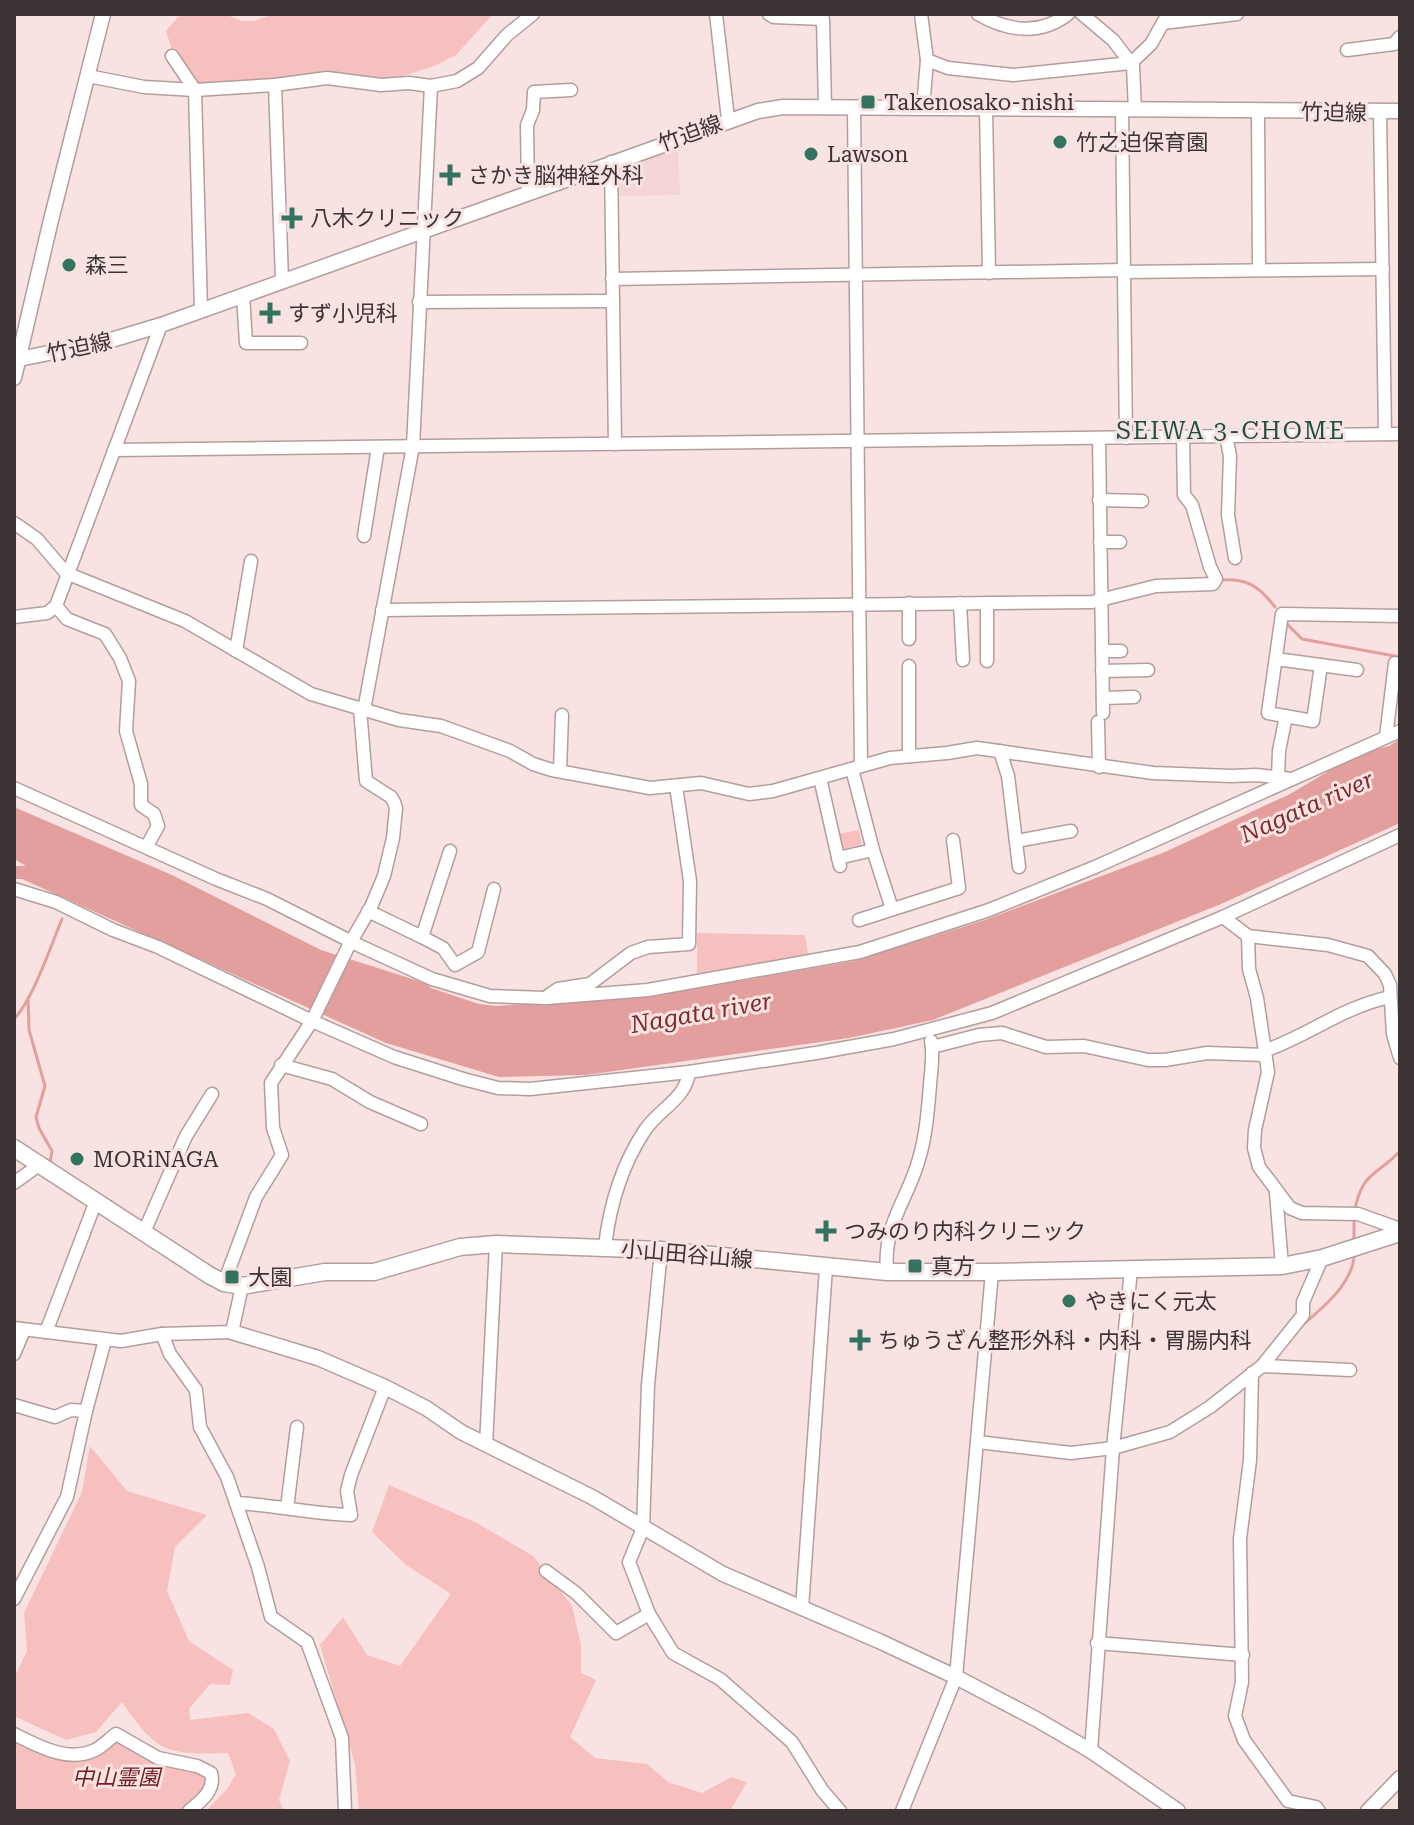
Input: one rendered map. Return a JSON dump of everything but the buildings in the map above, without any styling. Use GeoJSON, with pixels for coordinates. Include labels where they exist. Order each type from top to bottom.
{"type":"FeatureCollection","features":[{"type":"Feature","properties":{"kind":"main road","name":"小山田谷山線"},"geometry":{"type":"LineString","coordinates":[[14,1148],[224,1283],[242,1286],[301,1274],[374,1272],[460,1247],[496,1244],[661,1250],[887,1272],[992,1272],[1282,1266],[1322,1258],[1400,1231]]}},
{"type":"Feature","properties":{"kind":"street"},"geometry":{"type":"LineString","coordinates":[[88,76],[144,87],[195,90],[327,78],[381,85],[409,83],[431,86],[457,81],[478,68],[507,35],[533,14]]}},
{"type":"Feature","properties":{"kind":"street"},"geometry":{"type":"LineString","coordinates":[[716,14],[728,119]]}},
{"type":"Feature","properties":{"kind":"street"},"geometry":{"type":"LineString","coordinates":[[769,14],[774,17],[823,19],[825,107]]}},
{"type":"Feature","properties":{"kind":"street"},"geometry":{"type":"LineString","coordinates":[[921,14],[927,60],[923,108]]}},
{"type":"Feature","properties":{"kind":"street"},"geometry":{"type":"LineString","coordinates":[[988,16],[1024,31],[1068,14]]}},
{"type":"Feature","properties":{"kind":"street"},"geometry":{"type":"LineString","coordinates":[[1082,14],[1113,40],[1133,66],[1128,110],[1124,271],[1126,438]]}},
{"type":"Feature","properties":{"kind":"street"},"geometry":{"type":"LineString","coordinates":[[927,60],[948,68],[1013,75],[1131,63],[1151,44],[1166,19],[1237,14]]}},
{"type":"Feature","properties":{"kind":"street"},"geometry":{"type":"LineString","coordinates":[[14,378],[100,15]]}},
{"type":"Feature","properties":{"kind":"street"},"geometry":{"type":"LineString","coordinates":[[1347,50],[1394,44],[1400,37]]}},
{"type":"Feature","properties":{"kind":"street"},"geometry":{"type":"LineString","coordinates":[[172,56],[195,90],[201,310]]}},
{"type":"Feature","properties":{"kind":"street"},"geometry":{"type":"LineString","coordinates":[[275,85],[282,280]]}},
{"type":"Feature","properties":{"kind":"street"},"geometry":{"type":"LineString","coordinates":[[224,1283],[256,1197],[282,1155],[270,1114],[271,1083],[312,1021],[368,911],[387,865],[396,808],[391,797],[366,781],[362,710],[413,446],[431,86]]}},
{"type":"Feature","properties":{"kind":"street"},"geometry":{"type":"LineString","coordinates":[[528,192],[527,125],[533,110],[534,92],[571,90]]}},
{"type":"Feature","properties":{"kind":"street"},"geometry":{"type":"LineString","coordinates":[[854,107],[858,604],[856,767],[873,850],[892,909]]}},
{"type":"Feature","properties":{"kind":"street"},"geometry":{"type":"LineString","coordinates":[[986,108],[989,273]]}},
{"type":"Feature","properties":{"kind":"street","name":"竹迫線"},"geometry":{"type":"LineString","coordinates":[[16,360],[108,341],[161,325],[728,119],[770,109],[1400,111]]}},
{"type":"Feature","properties":{"kind":"street"},"geometry":{"type":"LineString","coordinates":[[1258,111],[1259,269]]}},
{"type":"Feature","properties":{"kind":"street"},"geometry":{"type":"LineString","coordinates":[[1380,112],[1385,434]]}},
{"type":"Feature","properties":{"kind":"street"},"geometry":{"type":"LineString","coordinates":[[611,162],[615,444]]}},
{"type":"Feature","properties":{"kind":"street"},"geometry":{"type":"LineString","coordinates":[[612,279],[1383,269]]}},
{"type":"Feature","properties":{"kind":"street"},"geometry":{"type":"LineString","coordinates":[[243,295],[246,343],[301,343]]}},
{"type":"Feature","properties":{"kind":"street"},"geometry":{"type":"LineString","coordinates":[[419,302],[613,301]]}},
{"type":"Feature","properties":{"kind":"street"},"geometry":{"type":"LineString","coordinates":[[14,617],[47,613],[56,606],[161,325]]}},
{"type":"Feature","properties":{"kind":"street"},"geometry":{"type":"LineString","coordinates":[[114,450],[1400,434]]}},
{"type":"Feature","properties":{"kind":"street"},"geometry":{"type":"LineString","coordinates":[[1226,436],[1230,456],[1228,515],[1235,558]]}},
{"type":"Feature","properties":{"kind":"street"},"geometry":{"type":"LineString","coordinates":[[382,610],[1100,600],[1156,586],[1216,582],[1192,505],[1184,495],[1183,437]]}},
{"type":"Feature","properties":{"kind":"street"},"geometry":{"type":"LineString","coordinates":[[1099,438],[1103,698],[1099,767]]}},
{"type":"Feature","properties":{"kind":"street"},"geometry":{"type":"LineString","coordinates":[[364,536],[378,447]]}},
{"type":"Feature","properties":{"kind":"street"},"geometry":{"type":"LineString","coordinates":[[1099,500],[1142,501]]}},
{"type":"Feature","properties":{"kind":"street"},"geometry":{"type":"LineString","coordinates":[[14,523],[37,539],[66,573],[185,621],[311,694],[399,720],[441,726],[510,751],[533,764],[560,771],[650,788],[701,783],[749,794],[773,791],[856,767],[909,756],[977,748],[1153,773],[1292,779]]}},
{"type":"Feature","properties":{"kind":"street"},"geometry":{"type":"LineString","coordinates":[[1100,542],[1120,542]]}},
{"type":"Feature","properties":{"kind":"street"},"geometry":{"type":"LineString","coordinates":[[236,651],[251,561]]}},
{"type":"Feature","properties":{"kind":"street"},"geometry":{"type":"LineString","coordinates":[[909,603],[909,639]]}},
{"type":"Feature","properties":{"kind":"street"},"geometry":{"type":"LineString","coordinates":[[960,603],[963,660]]}},
{"type":"Feature","properties":{"kind":"street"},"geometry":{"type":"LineString","coordinates":[[987,603],[987,661]]}},
{"type":"Feature","properties":{"kind":"street"},"geometry":{"type":"LineString","coordinates":[[56,606],[67,619],[105,634],[127,672],[127,741],[141,784],[141,805],[154,814],[158,826],[147,846]]}},
{"type":"Feature","properties":{"kind":"street"},"geometry":{"type":"LineString","coordinates":[[1321,665],[1313,721],[1268,713],[1282,614],[1400,616]]}},
{"type":"Feature","properties":{"kind":"street"},"geometry":{"type":"LineString","coordinates":[[1102,651],[1121,651]]}},
{"type":"Feature","properties":{"kind":"street"},"geometry":{"type":"LineString","coordinates":[[1276,659],[1357,670]]}},
{"type":"Feature","properties":{"kind":"street"},"geometry":{"type":"LineString","coordinates":[[1386,737],[1395,663]]}},
{"type":"Feature","properties":{"kind":"street"},"geometry":{"type":"LineString","coordinates":[[909,666],[909,756]]}},
{"type":"Feature","properties":{"kind":"street"},"geometry":{"type":"LineString","coordinates":[[1102,671],[1148,670]]}},
{"type":"Feature","properties":{"kind":"street"},"geometry":{"type":"LineString","coordinates":[[1103,698],[1134,697]]}},
{"type":"Feature","properties":{"kind":"street"},"geometry":{"type":"LineString","coordinates":[[560,771],[562,715]]}},
{"type":"Feature","properties":{"kind":"street"},"geometry":{"type":"LineString","coordinates":[[1278,777],[1286,716]]}},
{"type":"Feature","properties":{"kind":"street"},"geometry":{"type":"LineString","coordinates":[[14,788],[267,899],[350,943],[455,987],[490,996],[547,998],[648,990],[860,952],[989,910],[1082,873],[1400,731]]}},
{"type":"Feature","properties":{"kind":"street"},"geometry":{"type":"LineString","coordinates":[[1000,751],[1008,776],[1019,867]]}},
{"type":"Feature","properties":{"kind":"street"},"geometry":{"type":"LineString","coordinates":[[820,778],[839,862],[873,850]]}},
{"type":"Feature","properties":{"kind":"street"},"geometry":{"type":"LineString","coordinates":[[547,998],[558,989],[590,984],[631,953],[648,947],[689,944],[690,881],[676,786]]}},
{"type":"Feature","properties":{"kind":"street"},"geometry":{"type":"LineString","coordinates":[[1016,841],[1071,831]]}},
{"type":"Feature","properties":{"kind":"street"},"geometry":{"type":"LineString","coordinates":[[14,889],[56,902],[113,930],[158,947],[394,1057],[498,1088],[530,1089],[689,1072],[816,1053],[894,1039],[992,1013],[1223,917],[1400,835]]}},
{"type":"Feature","properties":{"kind":"street"},"geometry":{"type":"LineString","coordinates":[[859,920],[959,888],[953,840]]}},
{"type":"Feature","properties":{"kind":"street"},"geometry":{"type":"LineString","coordinates":[[422,937],[450,851]]}},
{"type":"Feature","properties":{"kind":"street"},"geometry":{"type":"LineString","coordinates":[[368,911],[443,948],[455,965],[478,952],[494,889]]}},
{"type":"Feature","properties":{"kind":"street"},"geometry":{"type":"LineString","coordinates":[[1223,917],[1248,936],[1299,940],[1368,956],[1385,974],[1390,985],[1393,1034],[1400,1058]]}},
{"type":"Feature","properties":{"kind":"street"},"geometry":{"type":"LineString","coordinates":[[1248,936],[1249,969],[1257,998],[1268,1072],[1254,1148],[1259,1167],[1272,1182],[1276,1193],[1282,1266]]}},
{"type":"Feature","properties":{"kind":"street"},"geometry":{"type":"LineString","coordinates":[[932,1047],[979,1035],[1002,1033],[1046,1047],[1084,1046],[1148,1060],[1207,1053],[1265,1053],[1341,1012],[1390,997]]}},
{"type":"Feature","properties":{"kind":"street"},"geometry":{"type":"LineString","coordinates":[[887,1272],[885,1249],[890,1228],[914,1175],[922,1148],[932,1047],[927,1030]]}},
{"type":"Feature","properties":{"kind":"street"},"geometry":{"type":"LineString","coordinates":[[281,1065],[332,1079],[370,1102],[421,1124]]}},
{"type":"Feature","properties":{"kind":"street"},"geometry":{"type":"LineString","coordinates":[[605,1246],[612,1202],[622,1174],[647,1127],[682,1090],[689,1072]]}},
{"type":"Feature","properties":{"kind":"street"},"geometry":{"type":"LineString","coordinates":[[144,1232],[186,1136],[212,1094]]}},
{"type":"Feature","properties":{"kind":"street"},"geometry":{"type":"LineString","coordinates":[[14,1183],[39,1165]]}},
{"type":"Feature","properties":{"kind":"street"},"geometry":{"type":"LineString","coordinates":[[1276,1193],[1290,1208],[1302,1213],[1354,1214],[1400,1231]]}},
{"type":"Feature","properties":{"kind":"street"},"geometry":{"type":"LineString","coordinates":[[46,1332],[96,1201]]}},
{"type":"Feature","properties":{"kind":"street"},"geometry":{"type":"LineString","coordinates":[[486,1445],[496,1244]]}},
{"type":"Feature","properties":{"kind":"street"},"geometry":{"type":"LineString","coordinates":[[661,1250],[648,1385],[643,1528],[629,1562],[649,1614],[673,1653],[738,1692],[792,1742],[822,1790],[840,1811]]}},
{"type":"Feature","properties":{"kind":"street"},"geometry":{"type":"LineString","coordinates":[[978,1442],[1071,1453],[1113,1448],[1170,1432],[1186,1424],[1257,1370],[1303,1315],[1303,1302],[1322,1258]]}},
{"type":"Feature","properties":{"kind":"street"},"geometry":{"type":"LineString","coordinates":[[802,1608],[826,1268]]}},
{"type":"Feature","properties":{"kind":"street"},"geometry":{"type":"LineString","coordinates":[[1091,1751],[1113,1448],[1131,1270]]}},
{"type":"Feature","properties":{"kind":"street"},"geometry":{"type":"LineString","coordinates":[[902,1811],[956,1677],[992,1272]]}},
{"type":"Feature","properties":{"kind":"street"},"geometry":{"type":"LineString","coordinates":[[232,1332],[242,1286]]}},
{"type":"Feature","properties":{"kind":"street"},"geometry":{"type":"LineString","coordinates":[[14,1354],[19,1329],[121,1341],[162,1334],[232,1332],[318,1358],[385,1387],[486,1445],[555,1477],[723,1574],[956,1677],[1091,1751],[1178,1811]]}},
{"type":"Feature","properties":{"kind":"street"},"geometry":{"type":"LineString","coordinates":[[162,1334],[170,1354],[196,1390],[200,1427],[227,1477],[258,1567],[271,1617],[307,1642],[342,1738],[345,1811]]}},
{"type":"Feature","properties":{"kind":"street"},"geometry":{"type":"LineString","coordinates":[[14,1599],[67,1497],[105,1340]]}},
{"type":"Feature","properties":{"kind":"street"},"geometry":{"type":"LineString","coordinates":[[1257,1370],[1350,1370]]}},
{"type":"Feature","properties":{"kind":"street"},"geometry":{"type":"LineString","coordinates":[[1257,1370],[1240,1539],[1243,1655],[1242,1682],[1235,1716],[1244,1740],[1288,1801],[1316,1807],[1319,1811]]}},
{"type":"Feature","properties":{"kind":"street"},"geometry":{"type":"LineString","coordinates":[[236,1503],[313,1514],[351,1515],[347,1491],[351,1475],[385,1387]]}},
{"type":"Feature","properties":{"kind":"street"},"geometry":{"type":"LineString","coordinates":[[14,1405],[55,1417],[71,1410],[86,1411]]}},
{"type":"Feature","properties":{"kind":"street"},"geometry":{"type":"LineString","coordinates":[[287,1508],[297,1427]]}},
{"type":"Feature","properties":{"kind":"street"},"geometry":{"type":"LineString","coordinates":[[546,1571],[576,1593],[616,1633],[649,1614]]}},
{"type":"Feature","properties":{"kind":"street"},"geometry":{"type":"LineString","coordinates":[[1097,1643],[1243,1655]]}},
{"type":"Feature","properties":{"kind":"street"},"geometry":{"type":"LineString","coordinates":[[14,1734],[54,1752],[82,1754],[97,1750],[116,1734],[158,1758],[197,1766],[211,1773],[212,1783],[206,1796],[189,1811]]}},
{"type":"Feature","properties":{"kind":"street"},"geometry":{"type":"LineString","coordinates":[[1368,1811],[1400,1778]]}},
{"type":"Feature","properties":{"kind":"shaded area"},"geometry":{"type":"Polygon","coordinates":[[[678,143],[680,195],[614,196],[615,167],[678,143]]]}},
{"type":"Feature","properties":{"kind":"green space"},"geometry":{"type":"Polygon","coordinates":[[[186,14],[225,14],[241,21],[254,21],[273,14],[493,14],[456,55],[432,67],[399,77],[397,81],[200,87],[173,53],[166,31],[178,17],[186,14]]]}},
{"type":"Feature","properties":{"kind":"green space"},"geometry":{"type":"Polygon","coordinates":[[[859,830],[862,845],[841,849],[837,834],[859,830]]]}},
{"type":"Feature","properties":{"kind":"green space"},"geometry":{"type":"Polygon","coordinates":[[[697,933],[805,935],[809,961],[697,976],[697,933]]]}},
{"type":"Feature","properties":{"kind":"green space"},"geometry":{"type":"Polygon","coordinates":[[[90,1446],[127,1491],[207,1515],[175,1547],[167,1591],[189,1641],[233,1670],[230,1685],[210,1684],[189,1709],[190,1720],[248,1713],[274,1729],[290,1761],[279,1800],[284,1811],[206,1811],[227,1789],[236,1774],[228,1753],[190,1753],[165,1747],[145,1732],[122,1702],[96,1732],[66,1740],[14,1716],[14,1678],[27,1651],[24,1613],[82,1492],[90,1446]]]}},
{"type":"Feature","properties":{"kind":"green space"},"geometry":{"type":"Polygon","coordinates":[[[389,1485],[477,1523],[533,1556],[572,1606],[581,1645],[581,1673],[596,1680],[570,1737],[595,1758],[647,1764],[668,1782],[702,1793],[731,1777],[747,1782],[730,1811],[359,1811],[355,1764],[320,1645],[343,1617],[367,1655],[400,1666],[451,1594],[406,1565],[372,1532],[389,1485]]]}},
{"type":"Feature","properties":{"kind":"green space","name":"中山霊園"},"geometry":{"type":"Polygon","coordinates":[[[14,1734],[31,1750],[76,1759],[117,1739],[201,1772],[209,1783],[183,1811],[14,1811],[14,1734]]]}},
{"type":"Feature","properties":{"kind":"water","name":"Nagata river"},"geometry":{"type":"Polygon","coordinates":[[[1400,739],[1400,823],[1221,904],[933,1020],[849,1038],[586,1075],[499,1077],[386,1043],[22,879],[14,879],[14,866],[26,866],[14,859],[14,807],[172,875],[321,950],[425,983],[431,988],[479,1004],[496,1006],[654,996],[854,961],[985,920],[1165,852],[1290,794],[1359,753],[1389,746],[1400,739]]]}},
{"type":"Feature","properties":{"kind":"waterway"},"geometry":{"type":"LineString","coordinates":[[1220,580],[1238,580],[1252,585],[1275,607]]}},
{"type":"Feature","properties":{"kind":"waterway"},"geometry":{"type":"LineString","coordinates":[[1287,624],[1302,639],[1400,657]]}},
{"type":"Feature","properties":{"kind":"waterway"},"geometry":{"type":"LineString","coordinates":[[14,1019],[35,986],[62,919]]}},
{"type":"Feature","properties":{"kind":"waterway"},"geometry":{"type":"LineString","coordinates":[[28,998],[29,1030],[45,1086],[36,1117],[52,1151],[50,1163]]}},
{"type":"Feature","properties":{"kind":"waterway"},"geometry":{"type":"LineString","coordinates":[[1355,1208],[1367,1180],[1400,1151]]}},
{"type":"Feature","properties":{"kind":"waterway"},"geometry":{"type":"LineString","coordinates":[[1354,1216],[1354,1240]]}},
{"type":"Feature","properties":{"kind":"waterway"},"geometry":{"type":"LineString","coordinates":[[1299,1328],[1325,1306],[1340,1288],[1347,1279],[1354,1258]]}},
{"type":"Feature","properties":{"kind":"place","name":"Takenosako-nishi"},"geometry":{"type":"Point","coordinates":[868,102]}},
{"type":"Feature","properties":{"kind":"place","name":"竹之迫保育園"},"geometry":{"type":"Point","coordinates":[1060,142]}},
{"type":"Feature","properties":{"kind":"place","name":"Lawson"},"geometry":{"type":"Point","coordinates":[811,154]}},
{"type":"Feature","properties":{"kind":"place","name":"さかき脳神経外科"},"geometry":{"type":"Point","coordinates":[450,175]}},
{"type":"Feature","properties":{"kind":"place","name":"八木クリニック"},"geometry":{"type":"Point","coordinates":[292,218]}},
{"type":"Feature","properties":{"kind":"place","name":"森三"},"geometry":{"type":"Point","coordinates":[69,265]}},
{"type":"Feature","properties":{"kind":"place","name":"すず小児科"},"geometry":{"type":"Point","coordinates":[270,313]}},
{"type":"Feature","properties":{"kind":"place","name":"MORiNAGA"},"geometry":{"type":"Point","coordinates":[77,1159]}},
{"type":"Feature","properties":{"kind":"place","name":"つみのり内科クリニック"},"geometry":{"type":"Point","coordinates":[826,1231]}},
{"type":"Feature","properties":{"kind":"place","name":"真方"},"geometry":{"type":"Point","coordinates":[915,1266]}},
{"type":"Feature","properties":{"kind":"place","name":"大園"},"geometry":{"type":"Point","coordinates":[232,1277]}},
{"type":"Feature","properties":{"kind":"place","name":"やきにく元太"},"geometry":{"type":"Point","coordinates":[1069,1301]}},
{"type":"Feature","properties":{"kind":"place","name":"ちゅうざん整形外科・内科・胃腸内科"},"geometry":{"type":"Point","coordinates":[860,1340]}},
{"type":"Feature","properties":{"kind":"district","name":"SEIWA 3-CHOME"},"geometry":{"type":"Point","coordinates":[1231,431]}}]}
